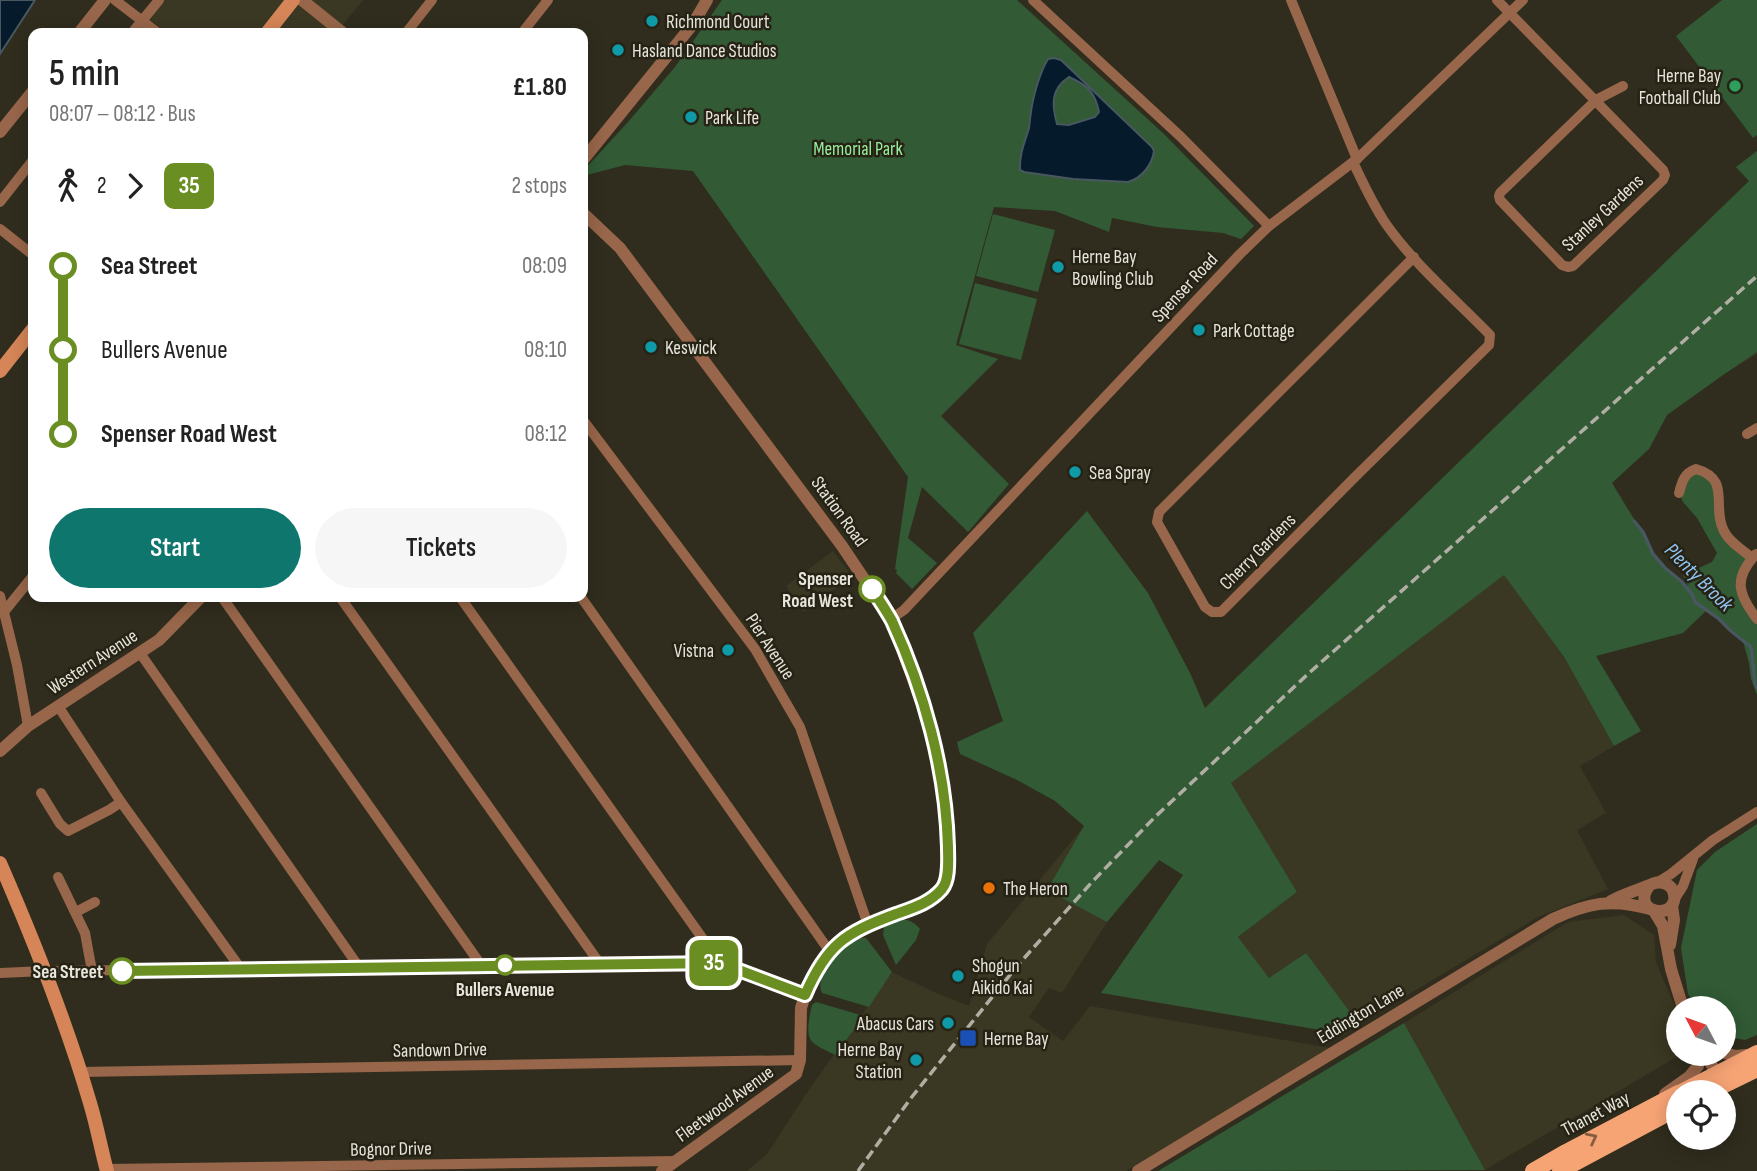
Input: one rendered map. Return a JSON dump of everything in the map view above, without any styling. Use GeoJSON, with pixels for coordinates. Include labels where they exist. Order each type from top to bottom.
{"type":"FeatureCollection","features":[{"type":"Feature","properties":{"kind":"main road"},"geometry":{"type":"LineString","coordinates":[[271,28],[293,0]]}},
{"type":"Feature","properties":{"kind":"main road"},"geometry":{"type":"LineString","coordinates":[[0,371],[28,335]]}},
{"type":"Feature","properties":{"kind":"main road"},"geometry":{"type":"LineString","coordinates":[[0,863],[45,971],[91,1105],[107,1170]]}},
{"type":"Feature","properties":{"kind":"main road","name":"Thanet Way"},"geometry":{"type":"LineString","coordinates":[[1722,1080],[1756,1059]]}},
{"type":"Feature","properties":{"kind":"main road","name":"Thanet Way"},"geometry":{"type":"LineString","coordinates":[[1532,1171],[1666,1100]]}},
{"type":"Feature","properties":{"kind":"main road","name":"Thanet Way"},"geometry":{"type":"LineString","coordinates":[[1560,1171],[1666,1114]]}},
{"type":"Feature","properties":{"kind":"street"},"geometry":{"type":"LineString","coordinates":[[83,28],[105,0]]}},
{"type":"Feature","properties":{"kind":"street"},"geometry":{"type":"LineString","coordinates":[[115,0],[152,28]]}},
{"type":"Feature","properties":{"kind":"street"},"geometry":{"type":"LineString","coordinates":[[136,28],[159,0]]}},
{"type":"Feature","properties":{"kind":"street"},"geometry":{"type":"LineString","coordinates":[[302,0],[337,28]]}},
{"type":"Feature","properties":{"kind":"street"},"geometry":{"type":"LineString","coordinates":[[410,28],[432,0]]}},
{"type":"Feature","properties":{"kind":"street"},"geometry":{"type":"LineString","coordinates":[[526,28],[548,0]]}},
{"type":"Feature","properties":{"kind":"street"},"geometry":{"type":"LineString","coordinates":[[588,154],[685,34],[707,0]]}},
{"type":"Feature","properties":{"kind":"street"},"geometry":{"type":"LineString","coordinates":[[1033,0],[1181,137],[1269,226]]}},
{"type":"Feature","properties":{"kind":"street","name":"Cherry Gardens"},"geometry":{"type":"LineString","coordinates":[[1291,0],[1370,198],[1387,225],[1414,257],[1490,335],[1489,345],[1222,612],[1212,612],[1205,607],[1157,522],[1159,512],[1414,257]]}},
{"type":"Feature","properties":{"kind":"street","name":"Stanley Gardens"},"geometry":{"type":"LineString","coordinates":[[1497,0],[1596,100],[1665,175],[1663,180],[1583,257],[1573,266],[1567,267],[1562,265],[1500,200],[1500,193],[1596,100],[1623,86]]}},
{"type":"Feature","properties":{"kind":"street","name":"Spenser Road"},"geometry":{"type":"LineString","coordinates":[[891,619],[904,610],[1240,254],[1269,226],[1355,161],[1523,0]]}},
{"type":"Feature","properties":{"kind":"street"},"geometry":{"type":"LineString","coordinates":[[0,132],[28,97]]}},
{"type":"Feature","properties":{"kind":"street"},"geometry":{"type":"LineString","coordinates":[[0,202],[28,166]]}},
{"type":"Feature","properties":{"kind":"street","name":"Station Road"},"geometry":{"type":"LineString","coordinates":[[588,218],[620,248],[842,545],[891,619],[929,723],[941,775],[948,864],[944,887],[931,899],[868,925]]}},
{"type":"Feature","properties":{"kind":"street"},"geometry":{"type":"LineString","coordinates":[[0,229],[28,251]]}},
{"type":"Feature","properties":{"kind":"street","name":"Pier Avenue"},"geometry":{"type":"LineString","coordinates":[[588,427],[755,649],[800,727],[868,925]]}},
{"type":"Feature","properties":{"kind":"street"},"geometry":{"type":"LineString","coordinates":[[1747,434],[1757,428]]}},
{"type":"Feature","properties":{"kind":"street"},"geometry":{"type":"LineString","coordinates":[[1679,493],[1686,474],[1690,471],[1696,469],[1710,474],[1715,480],[1720,521],[1725,533],[1755,556],[1747,566],[1740,587],[1742,596],[1757,619]]}},
{"type":"Feature","properties":{"kind":"street"},"geometry":{"type":"LineString","coordinates":[[3,613],[28,582]]}},
{"type":"Feature","properties":{"kind":"street"},"geometry":{"type":"LineString","coordinates":[[0,596],[28,726]]}},
{"type":"Feature","properties":{"kind":"street","name":"Western Avenue"},"geometry":{"type":"LineString","coordinates":[[0,751],[28,726],[159,640],[196,602]]}},
{"type":"Feature","properties":{"kind":"street"},"geometry":{"type":"LineString","coordinates":[[226,602],[481,965]]}},
{"type":"Feature","properties":{"kind":"street"},"geometry":{"type":"LineString","coordinates":[[344,602],[600,964]]}},
{"type":"Feature","properties":{"kind":"street"},"geometry":{"type":"LineString","coordinates":[[464,602],[720,963]]}},
{"type":"Feature","properties":{"kind":"street"},"geometry":{"type":"LineString","coordinates":[[585,602],[830,952]]}},
{"type":"Feature","properties":{"kind":"street"},"geometry":{"type":"LineString","coordinates":[[140,653],[359,967]]}},
{"type":"Feature","properties":{"kind":"street"},"geometry":{"type":"LineString","coordinates":[[58,706],[121,802],[241,969]]}},
{"type":"Feature","properties":{"kind":"street"},"geometry":{"type":"LineString","coordinates":[[41,793],[60,824],[68,831],[121,802]]}},
{"type":"Feature","properties":{"kind":"street","name":"Eddington Lane"},"geometry":{"type":"LineString","coordinates":[[1609,902],[1671,874],[1713,841],[1757,813]]}},
{"type":"Feature","properties":{"kind":"street"},"geometry":{"type":"LineString","coordinates":[[1652,910],[1664,911],[1673,903],[1683,886],[1694,856]]}},
{"type":"Feature","properties":{"kind":"street"},"geometry":{"type":"LineString","coordinates":[[58,877],[85,933],[92,971]]}},
{"type":"Feature","properties":{"kind":"street"},"geometry":{"type":"LineString","coordinates":[[1668,956],[1674,920],[1674,895],[1667,884],[1653,884],[1646,890],[1644,900],[1662,926],[1668,956],[1671,970],[1679,996]]}},
{"type":"Feature","properties":{"kind":"street"},"geometry":{"type":"LineString","coordinates":[[76,912],[95,902]]}},
{"type":"Feature","properties":{"kind":"street","name":"Eddington Lane"},"geometry":{"type":"LineString","coordinates":[[1138,1171],[1535,930],[1573,910],[1609,902],[1630,903],[1652,910]]}},
{"type":"Feature","properties":{"kind":"street"},"geometry":{"type":"LineString","coordinates":[[800,1060],[800,1019],[805,995],[817,969],[845,937],[868,925]]}},
{"type":"Feature","properties":{"kind":"street"},"geometry":{"type":"LineString","coordinates":[[0,973],[720,963],[805,995]]}},
{"type":"Feature","properties":{"kind":"street"},"geometry":{"type":"LineString","coordinates":[[1736,1056],[1756,1059]]}},
{"type":"Feature","properties":{"kind":"street","name":"Sandown Drive"},"geometry":{"type":"LineString","coordinates":[[80,1072],[800,1060]]}},
{"type":"Feature","properties":{"kind":"street","name":"Fleetwood Avenue"},"geometry":{"type":"LineString","coordinates":[[662,1171],[796,1074],[800,1060]]}},
{"type":"Feature","properties":{"kind":"street"},"geometry":{"type":"LineString","coordinates":[[1637,1114],[1689,1077],[1698,1066]]}},
{"type":"Feature","properties":{"kind":"street","name":"Bognor Drive"},"geometry":{"type":"LineString","coordinates":[[107,1170],[676,1161]]}},
{"type":"Feature","properties":{"kind":"shaded area"},"geometry":{"type":"Polygon","coordinates":[[[162,0],[363,0],[340,28],[161,28],[148,18],[162,0]]]}},
{"type":"Feature","properties":{"kind":"shaded area"},"geometry":{"type":"Polygon","coordinates":[[[1757,151],[1757,354],[1667,415],[1649,449],[1505,575],[1564,657],[1614,746],[1580,766],[1606,813],[1577,830],[1608,889],[1538,917],[1359,1024],[1306,954],[1269,979],[1238,937],[1297,892],[1230,784],[1107,922],[1062,993],[1049,988],[1029,1017],[1063,1041],[1090,1006],[1330,1048],[1126,1171],[747,1171],[767,1154],[892,972],[969,1006],[987,944],[1084,826],[1749,181],[1736,167],[1757,151]]]}},
{"type":"Feature","properties":{"kind":"shaded area"},"geometry":{"type":"Polygon","coordinates":[[[833,551],[852,576],[804,612],[786,586],[833,551]]]}},
{"type":"Feature","properties":{"kind":"shaded area"},"geometry":{"type":"Polygon","coordinates":[[[1624,915],[1654,935],[1656,962],[1670,996],[1666,996],[1666,1063],[1485,1170],[1404,1023],[1568,922],[1624,915]]]}},
{"type":"Feature","properties":{"kind":"green space","name":"Memorial Park"},"geometry":{"type":"Polygon","coordinates":[[[722,0],[1017,0],[1164,134],[1254,226],[1241,239],[1223,233],[1157,227],[1112,218],[1109,232],[1055,211],[994,207],[956,345],[998,359],[941,416],[1009,484],[968,532],[922,487],[908,538],[937,563],[912,589],[895,569],[908,477],[693,171],[625,165],[588,175],[588,166],[675,67],[722,0]]]}},
{"type":"Feature","properties":{"kind":"green space","name":"Herne Bay Football Club"},"geometry":{"type":"Polygon","coordinates":[[[1722,0],[1757,0],[1757,135],[1753,138],[1676,36],[1722,0]]]}},
{"type":"Feature","properties":{"kind":"green space"},"geometry":{"type":"Polygon","coordinates":[[[1757,151],[1757,352],[1667,415],[1649,449],[1612,483],[1644,534],[1654,556],[1690,591],[1683,575],[1712,562],[1717,553],[1679,493],[1686,474],[1710,474],[1720,521],[1752,558],[1740,587],[1757,619],[1757,695],[1742,638],[1707,610],[1683,633],[1596,656],[1641,731],[1614,746],[1564,657],[1504,575],[1231,783],[1297,892],[1238,937],[1269,978],[1306,953],[1359,1024],[1344,1034],[1101,993],[1183,875],[1159,860],[1107,922],[1047,890],[1084,826],[1055,801],[960,754],[957,742],[1003,721],[973,633],[1087,511],[1148,593],[1191,675],[1205,708],[1749,181],[1736,167],[1757,151]]]}},
{"type":"Feature","properties":{"kind":"green space"},"geometry":{"type":"Polygon","coordinates":[[[993,214],[1055,230],[1038,292],[976,276],[993,214]]]}},
{"type":"Feature","properties":{"kind":"green space"},"geometry":{"type":"Polygon","coordinates":[[[975,283],[1037,299],[1021,360],[959,344],[975,283]]]}},
{"type":"Feature","properties":{"kind":"green space"},"geometry":{"type":"Polygon","coordinates":[[[1757,824],[1757,1035],[1745,1040],[1736,1038],[1736,996],[1688,994],[1681,948],[1697,870],[1715,852],[1757,824]]]}},
{"type":"Feature","properties":{"kind":"green space"},"geometry":{"type":"Polygon","coordinates":[[[902,919],[912,922],[920,929],[916,940],[896,965],[883,935],[884,927],[902,919]]]}},
{"type":"Feature","properties":{"kind":"green space"},"geometry":{"type":"Polygon","coordinates":[[[858,938],[866,938],[892,972],[869,1007],[822,993],[820,985],[831,962],[858,938]]]}},
{"type":"Feature","properties":{"kind":"green space"},"geometry":{"type":"Polygon","coordinates":[[[816,1002],[864,1016],[835,1055],[810,1039],[809,1017],[812,1005],[816,1002]]]}},
{"type":"Feature","properties":{"kind":"green space"},"geometry":{"type":"Polygon","coordinates":[[[1404,1023],[1485,1170],[1158,1171],[1404,1023]]]}},
{"type":"Feature","properties":{"kind":"water"},"geometry":{"type":"Polygon","coordinates":[[[0,0],[35,0],[0,54],[0,0]]]}},
{"type":"Feature","properties":{"kind":"water"},"geometry":{"type":"Polygon","coordinates":[[[1048,59],[1061,60],[1152,147],[1154,151],[1151,161],[1138,177],[1128,182],[1073,179],[1020,170],[1021,153],[1029,128],[1035,92],[1048,59]],[[1069,77],[1058,87],[1054,98],[1057,124],[1069,125],[1095,117],[1099,112],[1092,94],[1069,77]]]}},
{"type":"Feature","properties":{"kind":"waterway","name":"Plenty Brook"},"geometry":{"type":"LineString","coordinates":[[1634,521],[1643,532],[1653,554],[1681,581],[1695,602],[1751,647],[1757,688]]}},
{"type":"Feature","properties":{"kind":"railway"},"geometry":{"type":"LineString","coordinates":[[858,1171],[911,1098],[1018,965],[1155,817],[1309,673],[1757,276]]}},
{"type":"Feature","properties":{"kind":"bus line","name":"35"},"geometry":{"type":"LineString","coordinates":[[122,971],[720,963],[805,995],[817,969],[845,937],[931,899],[944,887],[948,864],[941,775],[929,723],[891,619],[872,589]]}},
{"type":"Feature","properties":{"kind":"place","name":"Richmond Court"},"geometry":{"type":"Point","coordinates":[652,21]}},
{"type":"Feature","properties":{"kind":"place","name":"Hasland Dance Studios"},"geometry":{"type":"Point","coordinates":[618,50]}},
{"type":"Feature","properties":{"kind":"place","name":"Herne Bay Football Club"},"geometry":{"type":"Point","coordinates":[1735,86]}},
{"type":"Feature","properties":{"kind":"place","name":"Park Life"},"geometry":{"type":"Point","coordinates":[691,117]}},
{"type":"Feature","properties":{"kind":"place","name":"Herne Bay Bowling Club"},"geometry":{"type":"Point","coordinates":[1058,267]}},
{"type":"Feature","properties":{"kind":"place","name":"Park Cottage"},"geometry":{"type":"Point","coordinates":[1199,330]}},
{"type":"Feature","properties":{"kind":"place","name":"Keswick"},"geometry":{"type":"Point","coordinates":[651,347]}},
{"type":"Feature","properties":{"kind":"place","name":"Sea Spray"},"geometry":{"type":"Point","coordinates":[1075,472]}},
{"type":"Feature","properties":{"kind":"place","name":"Spenser Road West"},"geometry":{"type":"Point","coordinates":[872,589]}},
{"type":"Feature","properties":{"kind":"place","name":"Vistna"},"geometry":{"type":"Point","coordinates":[728,650]}},
{"type":"Feature","properties":{"kind":"place","name":"The Heron"},"geometry":{"type":"Point","coordinates":[989,888]}},
{"type":"Feature","properties":{"kind":"place","name":"Bullers Avenue"},"geometry":{"type":"Point","coordinates":[505,965]}},
{"type":"Feature","properties":{"kind":"place","name":"Sea Street"},"geometry":{"type":"Point","coordinates":[122,971]}},
{"type":"Feature","properties":{"kind":"place","name":"Shogun Aikido Kai"},"geometry":{"type":"Point","coordinates":[958,976]}},
{"type":"Feature","properties":{"kind":"place","name":"Abacus Cars"},"geometry":{"type":"Point","coordinates":[948,1023]}},
{"type":"Feature","properties":{"kind":"place","name":"Herne Bay"},"geometry":{"type":"Point","coordinates":[968,1038]}},
{"type":"Feature","properties":{"kind":"place","name":"Herne Bay Station"},"geometry":{"type":"Point","coordinates":[916,1060]}}]}
